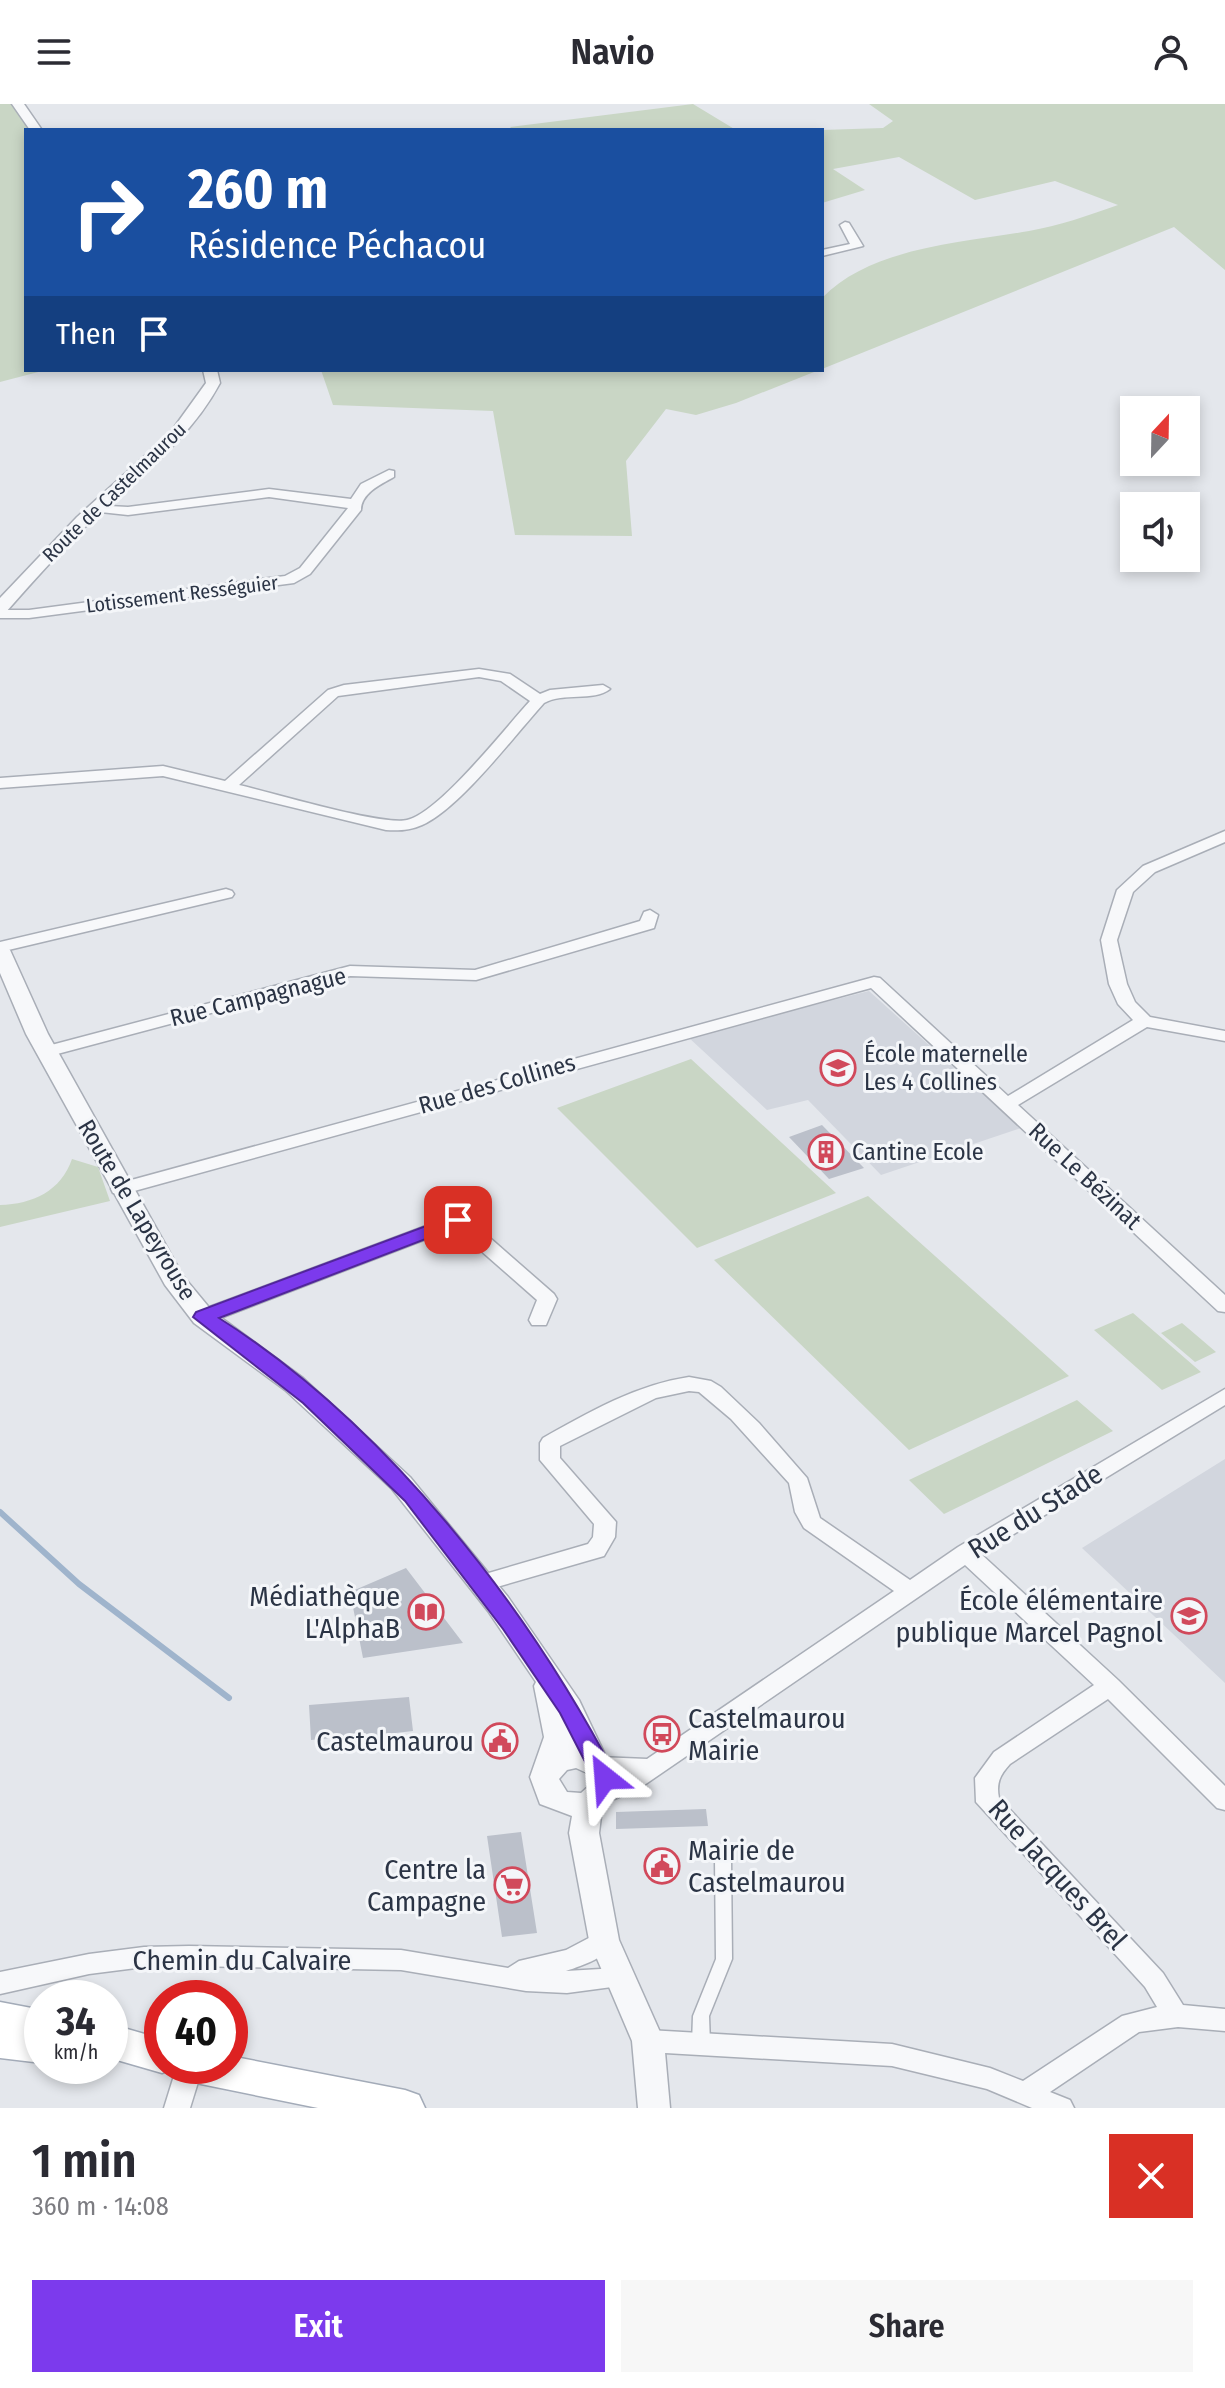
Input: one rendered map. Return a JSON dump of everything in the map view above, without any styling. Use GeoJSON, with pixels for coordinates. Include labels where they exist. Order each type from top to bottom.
{"type":"FeatureCollection","features":[{"type":"Feature","properties":{"kind":"main road"},"geometry":{"type":"LineString","coordinates":[[0,2019],[24,2024]]}},
{"type":"Feature","properties":{"kind":"main road"},"geometry":{"type":"LineString","coordinates":[[0,2041],[24,2044]]}},
{"type":"Feature","properties":{"kind":"main road"},"geometry":{"type":"LineString","coordinates":[[248,2077],[405,2108]]}},
{"type":"Feature","properties":{"kind":"street"},"geometry":{"type":"LineString","coordinates":[[18,104],[35,128]]}},
{"type":"Feature","properties":{"kind":"street"},"geometry":{"type":"LineString","coordinates":[[824,253],[857,246],[845,225]]}},
{"type":"Feature","properties":{"kind":"street","name":"Route de Castelmaurou"},"geometry":{"type":"LineString","coordinates":[[0,611],[96,508],[157,455],[188,421],[213,383],[210,372]]}},
{"type":"Feature","properties":{"kind":"street","name":"Lotissement Rességuier"},"geometry":{"type":"LineString","coordinates":[[0,611],[29,614],[289,580],[305,571],[355,511],[354,504],[366,487],[389,474]]}},
{"type":"Feature","properties":{"kind":"street"},"geometry":{"type":"LineString","coordinates":[[96,508],[128,511],[269,493],[354,504]]}},
{"type":"Feature","properties":{"kind":"street"},"geometry":{"type":"LineString","coordinates":[[229,786],[333,693],[344,689],[479,673],[505,677],[539,700]]}},
{"type":"Feature","properties":{"kind":"street"},"geometry":{"type":"LineString","coordinates":[[0,783],[163,771],[386,825],[408,825],[434,809],[539,700],[550,694],[603,689]]}},
{"type":"Feature","properties":{"kind":"street"},"geometry":{"type":"LineString","coordinates":[[1225,836],[1149,869],[1125,890],[1113,919],[1109,940],[1118,984],[1127,1004],[1144,1021],[1225,1036]]}},
{"type":"Feature","properties":{"kind":"street"},"geometry":{"type":"LineString","coordinates":[[0,948],[226,894]]}},
{"type":"Feature","properties":{"kind":"street","name":"Rue Campagnague"},"geometry":{"type":"LineString","coordinates":[[46,1052],[350,971],[476,975],[648,924],[650,915]]}},
{"type":"Feature","properties":{"kind":"street","name":"Route de Lapeyrouse"},"geometry":{"type":"LineString","coordinates":[[0,948],[46,1052],[173,1280],[203,1317],[240,1341],[294,1384],[401,1483],[483,1583],[547,1681],[569,1708],[597,1765]]}},
{"type":"Feature","properties":{"kind":"street","name":"Rue Le Bézinat"},"geometry":{"type":"LineString","coordinates":[[874,982],[1225,1306]]}},
{"type":"Feature","properties":{"kind":"street","name":"Rue des Collines"},"geometry":{"type":"LineString","coordinates":[[120,1189],[874,982]]}},
{"type":"Feature","properties":{"kind":"street"},"geometry":{"type":"LineString","coordinates":[[1000,1098],[1144,1021]]}},
{"type":"Feature","properties":{"kind":"street"},"geometry":{"type":"LineString","coordinates":[[203,1317],[458,1220],[547,1299],[539,1320]]}},
{"type":"Feature","properties":{"kind":"street"},"geometry":{"type":"LineString","coordinates":[[483,1583],[596,1550],[604,1537],[605,1522],[550,1460],[550,1443],[580,1425],[683,1383],[704,1386],[724,1401],[800,1482],[803,1513],[812,1523],[909,1591]]}},
{"type":"Feature","properties":{"kind":"street","name":"Rue du Stade"},"geometry":{"type":"LineString","coordinates":[[594,1799],[629,1783],[966,1553],[1225,1396]]}},
{"type":"Feature","properties":{"kind":"street"},"geometry":{"type":"LineString","coordinates":[[966,1553],[1110,1686],[1225,1801]]}},
{"type":"Feature","properties":{"kind":"street","name":"Route de Lapeyrouse"},"geometry":{"type":"LineString","coordinates":[[547,1681],[558,1737],[550,1767]]}},
{"type":"Feature","properties":{"kind":"street","name":"Rue Jacques Brel"},"geometry":{"type":"LineString","coordinates":[[1110,1686],[1002,1758],[988,1772],[984,1788],[988,1802],[1154,1980],[1175,2014]]}},
{"type":"Feature","properties":{"kind":"street"},"geometry":{"type":"LineString","coordinates":[[584,1833],[544,1784],[550,1767],[567,1758],[597,1765],[649,1768]]}},
{"type":"Feature","properties":{"kind":"street"},"geometry":{"type":"LineString","coordinates":[[597,1765],[605,1784],[594,1799],[584,1833],[604,1940],[648,2041],[654,2108]]}},
{"type":"Feature","properties":{"kind":"street"},"geometry":{"type":"LineString","coordinates":[[557,1801],[573,1805],[594,1799]]}},
{"type":"Feature","properties":{"kind":"street"},"geometry":{"type":"LineString","coordinates":[[701,2044],[701,2016],[724,1959],[723,1859]]}},
{"type":"Feature","properties":{"kind":"street","name":"Chemin du Calvaire"},"geometry":{"type":"LineString","coordinates":[[485,1974],[540,1970],[594,1948],[604,1940]]}},
{"type":"Feature","properties":{"kind":"street","name":"Chemin du Calvaire"},"geometry":{"type":"LineString","coordinates":[[0,1983],[144,1957],[401,1960],[485,1974],[567,1982],[618,1978]]}},
{"type":"Feature","properties":{"kind":"street"},"geometry":{"type":"LineString","coordinates":[[1025,2094],[1131,2024],[1175,2014],[1225,2020]]}},
{"type":"Feature","properties":{"kind":"street"},"geometry":{"type":"LineString","coordinates":[[648,2041],[892,2055],[990,2079],[1061,2108]]}},
{"type":"Feature","properties":{"kind":"street"},"geometry":{"type":"LineString","coordinates":[[177,2108],[186,2084]]}},
{"type":"Feature","properties":{"kind":"shaded area","name":"École maternelle Les 4 Collines"},"geometry":{"type":"Polygon","coordinates":[[[869,991],[1021,1128],[881,1175],[808,1100],[767,1110],[688,1037],[869,991]]]}},
{"type":"Feature","properties":{"kind":"shaded area","name":"École élémentaire publique Marcel Pagnol"},"geometry":{"type":"Polygon","coordinates":[[[1225,1459],[1225,1683],[1082,1548],[1225,1459]]]}},
{"type":"Feature","properties":{"kind":"green space"},"geometry":{"type":"Polygon","coordinates":[[[0,104],[12,104],[28,128],[24,128],[24,372],[38,372],[0,382],[0,104]]]}},
{"type":"Feature","properties":{"kind":"green space"},"geometry":{"type":"Polygon","coordinates":[[[693,104],[733,128],[511,128],[693,104]]]}},
{"type":"Feature","properties":{"kind":"green space"},"geometry":{"type":"Polygon","coordinates":[[[869,104],[1225,104],[1225,270],[1174,227],[824,368],[824,296],[842,281],[866,268],[919,250],[1029,231],[1118,205],[1055,181],[975,200],[899,157],[833,169],[865,190],[824,202],[824,130],[883,128],[893,121],[869,104]]]}},
{"type":"Feature","properties":{"kind":"green space"},"geometry":{"type":"Polygon","coordinates":[[[322,372],[814,372],[736,403],[696,415],[666,409],[626,461],[632,536],[515,535],[493,411],[333,405],[322,372]]]}},
{"type":"Feature","properties":{"kind":"green space"},"geometry":{"type":"Polygon","coordinates":[[[691,1059],[836,1193],[697,1248],[557,1108],[691,1059]]]}},
{"type":"Feature","properties":{"kind":"green space"},"geometry":{"type":"Polygon","coordinates":[[[72,1159],[98,1167],[110,1201],[0,1227],[0,1205],[24,1202],[44,1194],[61,1180],[72,1159]]]}},
{"type":"Feature","properties":{"kind":"green space"},"geometry":{"type":"Polygon","coordinates":[[[868,1196],[1069,1376],[909,1450],[714,1260],[868,1196]]]}},
{"type":"Feature","properties":{"kind":"green space"},"geometry":{"type":"Polygon","coordinates":[[[1133,1313],[1201,1372],[1162,1390],[1094,1330],[1133,1313]]]}},
{"type":"Feature","properties":{"kind":"green space"},"geometry":{"type":"Polygon","coordinates":[[[1182,1323],[1216,1352],[1195,1362],[1161,1333],[1182,1323]]]}},
{"type":"Feature","properties":{"kind":"green space"},"geometry":{"type":"Polygon","coordinates":[[[1077,1400],[1113,1431],[944,1514],[909,1480],[1077,1400]]]}},
{"type":"Feature","properties":{"kind":"building","name":"Cantine Ecole"},"geometry":{"type":"Polygon","coordinates":[[[822,1125],[864,1168],[829,1179],[789,1137],[822,1125]]]}},
{"type":"Feature","properties":{"kind":"building","name":"Médiathèque L'AlphaB"},"geometry":{"type":"Polygon","coordinates":[[[406,1568],[463,1643],[363,1658],[350,1592],[406,1568]]]}},
{"type":"Feature","properties":{"kind":"building"},"geometry":{"type":"Polygon","coordinates":[[[409,1697],[413,1731],[387,1734],[389,1746],[344,1750],[343,1737],[311,1740],[309,1705],[409,1697]]]}},
{"type":"Feature","properties":{"kind":"building"},"geometry":{"type":"Polygon","coordinates":[[[706,1809],[708,1826],[616,1829],[616,1812],[706,1809]]]}},
{"type":"Feature","properties":{"kind":"building","name":"Centre la Campagne"},"geometry":{"type":"Polygon","coordinates":[[[521,1832],[537,1933],[502,1937],[487,1836],[521,1832]]]}},
{"type":"Feature","properties":{"kind":"waterway"},"geometry":{"type":"LineString","coordinates":[[0,1512],[79,1584],[229,1698]]}},
{"type":"Feature","properties":{"kind":"place","name":"École maternelle Les 4 Collines"},"geometry":{"type":"Point","coordinates":[838,1068]}},
{"type":"Feature","properties":{"kind":"place","name":"Cantine Ecole"},"geometry":{"type":"Point","coordinates":[826,1152]}},
{"type":"Feature","properties":{"kind":"place","name":"Médiathèque L'AlphaB"},"geometry":{"type":"Point","coordinates":[426,1612]}},
{"type":"Feature","properties":{"kind":"place","name":"École élémentaire publique Marcel Pagnol"},"geometry":{"type":"Point","coordinates":[1189,1616]}},
{"type":"Feature","properties":{"kind":"place","name":"Castelmaurou Mairie"},"geometry":{"type":"Point","coordinates":[662,1734]}},
{"type":"Feature","properties":{"kind":"place","name":"Castelmaurou"},"geometry":{"type":"Point","coordinates":[500,1741]}},
{"type":"Feature","properties":{"kind":"place","name":"Mairie de Castelmaurou"},"geometry":{"type":"Point","coordinates":[662,1866]}},
{"type":"Feature","properties":{"kind":"place","name":"Centre la Campagne"},"geometry":{"type":"Point","coordinates":[512,1885]}},
{"type":"Feature","properties":{"kind":"route"},"geometry":{"type":"LineString","coordinates":[[458,1220],[203,1317],[240,1341],[310,1398],[401,1483],[453,1543],[498,1604],[547,1681],[569,1708],[605,1778]]}}]}
